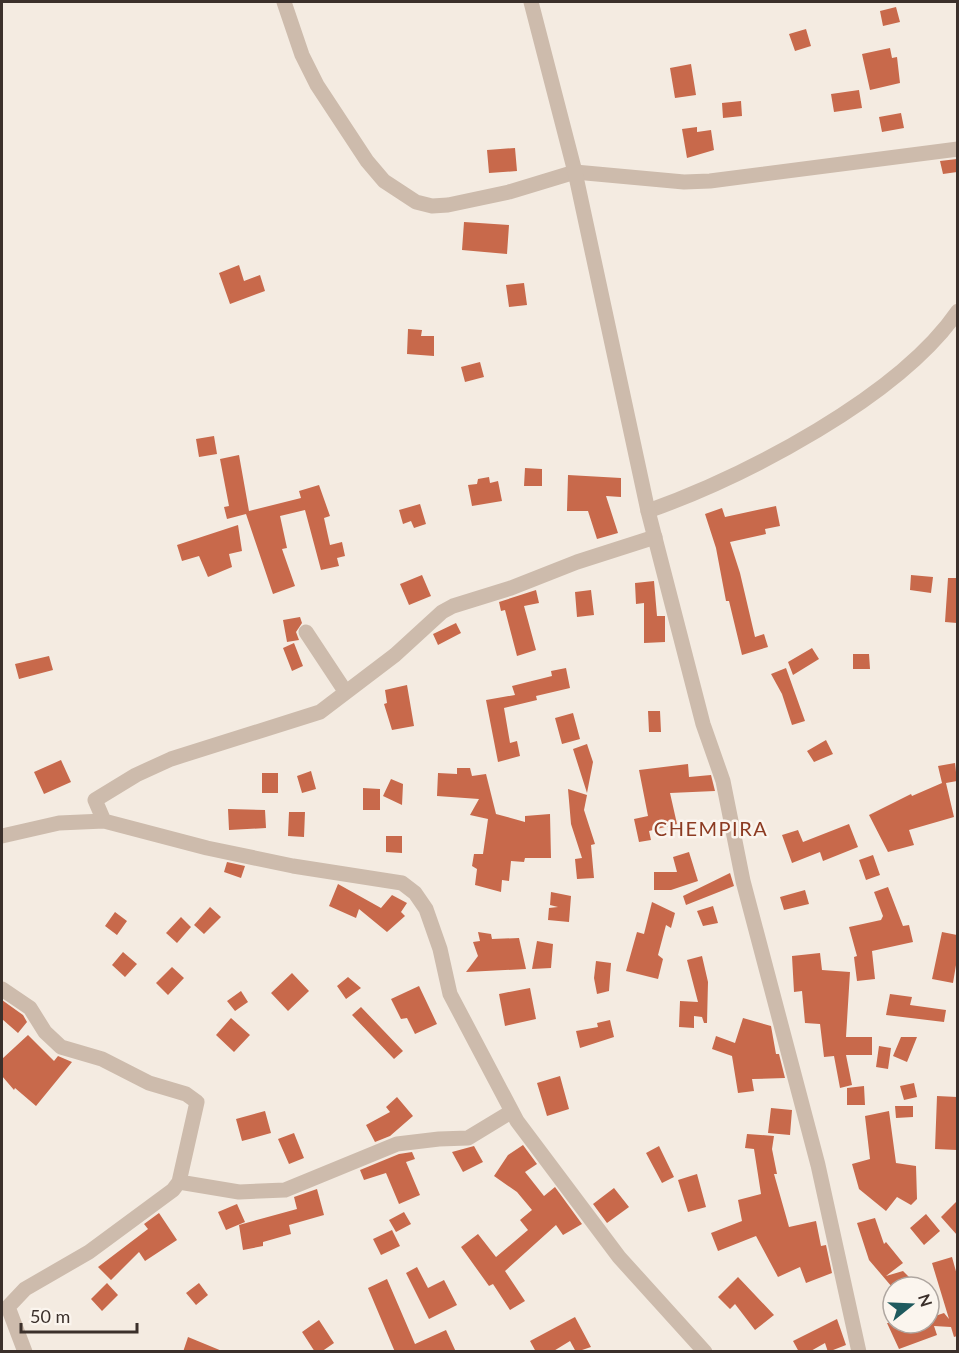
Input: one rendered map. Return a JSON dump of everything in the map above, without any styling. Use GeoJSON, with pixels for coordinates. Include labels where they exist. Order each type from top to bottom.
{"type":"FeatureCollection","features":[{"type":"Feature","properties":{"kind":"street"},"geometry":{"type":"LineString","coordinates":[[284,2],[302,55],[317,85],[367,161],[384,181],[399,193],[432,207],[519,190],[575,172],[684,182],[710,181],[957,149]]}},
{"type":"Feature","properties":{"kind":"street"},"geometry":{"type":"LineString","coordinates":[[531,2],[575,172],[648,511],[703,724],[723,781],[743,881],[818,1165],[859,1352]]}},
{"type":"Feature","properties":{"kind":"street"},"geometry":{"type":"LineString","coordinates":[[648,511],[701,490],[846,412],[923,353],[957,311]]}},
{"type":"Feature","properties":{"kind":"street"},"geometry":{"type":"LineString","coordinates":[[104,821],[95,800],[136,775],[206,747],[307,718],[332,704],[345,691],[395,655],[448,609],[511,588],[577,562],[656,537]]}},
{"type":"Feature","properties":{"kind":"street"},"geometry":{"type":"LineString","coordinates":[[306,632],[345,691]]}},
{"type":"Feature","properties":{"kind":"street"},"geometry":{"type":"LineString","coordinates":[[2,836],[59,823],[104,821],[207,848],[293,866],[402,883],[409,887],[426,909],[440,949],[450,994],[511,1112],[619,1257],[705,1352]]}},
{"type":"Feature","properties":{"kind":"street"},"geometry":{"type":"LineString","coordinates":[[2,988],[30,1008],[45,1032],[61,1047],[102,1059],[149,1083],[196,1099],[197,1106],[179,1182],[173,1190],[112,1236],[25,1289],[4,1309],[25,1352]]}},
{"type":"Feature","properties":{"kind":"street"},"geometry":{"type":"LineString","coordinates":[[179,1182],[239,1192],[285,1190],[390,1146],[439,1138],[468,1138],[511,1112]]}},
{"type":"Feature","properties":{"kind":"building"},"geometry":{"type":"Polygon","coordinates":[[[896,7],[900,22],[883,26],[880,11],[896,7]]]}},
{"type":"Feature","properties":{"kind":"building"},"geometry":{"type":"Polygon","coordinates":[[[806,29],[811,46],[795,51],[789,34],[806,29]]]}},
{"type":"Feature","properties":{"kind":"building"},"geometry":{"type":"Polygon","coordinates":[[[890,48],[892,58],[897,57],[900,83],[870,90],[862,54],[890,48]]]}},
{"type":"Feature","properties":{"kind":"building"},"geometry":{"type":"Polygon","coordinates":[[[691,64],[696,95],[675,98],[670,68],[691,64]]]}},
{"type":"Feature","properties":{"kind":"building"},"geometry":{"type":"Polygon","coordinates":[[[859,90],[862,108],[834,112],[831,94],[859,90]]]}},
{"type":"Feature","properties":{"kind":"building"},"geometry":{"type":"Polygon","coordinates":[[[741,101],[742,116],[723,118],[722,103],[741,101]]]}},
{"type":"Feature","properties":{"kind":"building"},"geometry":{"type":"Polygon","coordinates":[[[901,113],[904,128],[882,132],[879,117],[901,113]]]}},
{"type":"Feature","properties":{"kind":"building"},"geometry":{"type":"Polygon","coordinates":[[[697,127],[697,132],[711,130],[714,150],[687,158],[682,129],[697,127]]]}},
{"type":"Feature","properties":{"kind":"building"},"geometry":{"type":"Polygon","coordinates":[[[515,148],[517,171],[489,173],[487,150],[515,148]]]}},
{"type":"Feature","properties":{"kind":"building"},"geometry":{"type":"Polygon","coordinates":[[[957,159],[957,172],[943,174],[940,161],[957,159]]]}},
{"type":"Feature","properties":{"kind":"building"},"geometry":{"type":"Polygon","coordinates":[[[464,222],[509,225],[507,254],[462,250],[464,222]]]}},
{"type":"Feature","properties":{"kind":"building"},"geometry":{"type":"Polygon","coordinates":[[[239,265],[244,281],[260,275],[265,291],[230,304],[219,273],[239,265]]]}},
{"type":"Feature","properties":{"kind":"building"},"geometry":{"type":"Polygon","coordinates":[[[524,283],[527,305],[509,307],[506,285],[524,283]]]}},
{"type":"Feature","properties":{"kind":"building"},"geometry":{"type":"Polygon","coordinates":[[[408,329],[422,330],[421,336],[434,336],[434,356],[407,354],[408,329]]]}},
{"type":"Feature","properties":{"kind":"building"},"geometry":{"type":"Polygon","coordinates":[[[480,362],[484,377],[465,382],[461,367],[480,362]]]}},
{"type":"Feature","properties":{"kind":"building"},"geometry":{"type":"Polygon","coordinates":[[[214,436],[217,454],[199,457],[196,439],[214,436]]]}},
{"type":"Feature","properties":{"kind":"building"},"geometry":{"type":"Polygon","coordinates":[[[239,455],[249,511],[301,498],[299,491],[319,485],[330,516],[324,518],[330,545],[342,542],[345,556],[337,558],[339,566],[321,570],[305,510],[280,516],[287,548],[282,549],[295,586],[273,594],[246,514],[227,519],[224,507],[229,506],[220,459],[239,455]]]}},
{"type":"Feature","properties":{"kind":"building"},"geometry":{"type":"Polygon","coordinates":[[[525,468],[542,469],[542,486],[524,486],[525,468]]]}},
{"type":"Feature","properties":{"kind":"building"},"geometry":{"type":"Polygon","coordinates":[[[568,475],[621,478],[621,497],[606,496],[618,533],[597,539],[588,511],[567,511],[568,475]]]}},
{"type":"Feature","properties":{"kind":"building"},"geometry":{"type":"Polygon","coordinates":[[[489,477],[490,483],[498,481],[502,501],[472,506],[468,485],[477,484],[478,479],[489,477]]]}},
{"type":"Feature","properties":{"kind":"building"},"geometry":{"type":"Polygon","coordinates":[[[420,504],[426,524],[414,528],[411,521],[403,524],[399,510],[420,504]]]}},
{"type":"Feature","properties":{"kind":"building"},"geometry":{"type":"Polygon","coordinates":[[[776,506],[780,526],[765,529],[766,534],[730,542],[755,637],[764,634],[768,647],[742,655],[729,601],[726,601],[716,548],[705,514],[722,508],[725,517],[776,506]]]}},
{"type":"Feature","properties":{"kind":"building"},"geometry":{"type":"Polygon","coordinates":[[[238,525],[242,551],[229,554],[232,567],[208,577],[199,556],[182,561],[177,545],[238,525]]]}},
{"type":"Feature","properties":{"kind":"building"},"geometry":{"type":"Polygon","coordinates":[[[422,575],[431,596],[409,605],[400,584],[422,575]]]}},
{"type":"Feature","properties":{"kind":"building"},"geometry":{"type":"Polygon","coordinates":[[[911,575],[933,577],[931,593],[910,590],[911,575]]]}},
{"type":"Feature","properties":{"kind":"building"},"geometry":{"type":"Polygon","coordinates":[[[948,578],[957,578],[957,623],[945,622],[948,578]]]}},
{"type":"Feature","properties":{"kind":"building"},"geometry":{"type":"Polygon","coordinates":[[[654,581],[657,616],[665,616],[665,642],[644,643],[644,603],[636,604],[635,583],[654,581]]]}},
{"type":"Feature","properties":{"kind":"building"},"geometry":{"type":"Polygon","coordinates":[[[536,590],[539,603],[524,606],[536,650],[517,656],[505,610],[501,611],[499,602],[536,590]]]}},
{"type":"Feature","properties":{"kind":"building"},"geometry":{"type":"Polygon","coordinates":[[[591,590],[594,615],[577,617],[575,592],[591,590]]]}},
{"type":"Feature","properties":{"kind":"building"},"geometry":{"type":"Polygon","coordinates":[[[300,617],[302,623],[296,632],[299,640],[287,642],[283,620],[300,617]]]}},
{"type":"Feature","properties":{"kind":"building"},"geometry":{"type":"Polygon","coordinates":[[[456,623],[461,633],[438,645],[433,634],[456,623]]]}},
{"type":"Feature","properties":{"kind":"building"},"geometry":{"type":"Polygon","coordinates":[[[294,643],[303,666],[292,671],[283,648],[294,643]]]}},
{"type":"Feature","properties":{"kind":"building"},"geometry":{"type":"Polygon","coordinates":[[[812,648],[819,659],[793,675],[788,662],[812,648]]]}},
{"type":"Feature","properties":{"kind":"building"},"geometry":{"type":"Polygon","coordinates":[[[853,654],[869,654],[870,669],[853,669],[853,654]]]}},
{"type":"Feature","properties":{"kind":"building"},"geometry":{"type":"Polygon","coordinates":[[[49,656],[53,670],[19,679],[15,664],[49,656]]]}},
{"type":"Feature","properties":{"kind":"building"},"geometry":{"type":"Polygon","coordinates":[[[566,668],[570,688],[536,696],[537,700],[504,708],[510,743],[517,741],[520,756],[498,762],[486,700],[515,695],[512,686],[552,676],[551,671],[566,668]]]}},
{"type":"Feature","properties":{"kind":"building"},"geometry":{"type":"Polygon","coordinates":[[[786,668],[805,721],[792,725],[782,694],[771,674],[786,668]]]}},
{"type":"Feature","properties":{"kind":"building"},"geometry":{"type":"Polygon","coordinates":[[[407,685],[414,726],[392,730],[384,704],[387,703],[385,690],[407,685]]]}},
{"type":"Feature","properties":{"kind":"building"},"geometry":{"type":"Polygon","coordinates":[[[648,711],[660,711],[661,732],[649,732],[648,711]]]}},
{"type":"Feature","properties":{"kind":"building"},"geometry":{"type":"Polygon","coordinates":[[[573,713],[580,739],[562,744],[555,718],[573,713]]]}},
{"type":"Feature","properties":{"kind":"building"},"geometry":{"type":"Polygon","coordinates":[[[826,740],[833,754],[814,762],[807,751],[826,740]]]}},
{"type":"Feature","properties":{"kind":"building"},"geometry":{"type":"Polygon","coordinates":[[[587,744],[593,762],[587,793],[573,749],[587,744]]]}},
{"type":"Feature","properties":{"kind":"building"},"geometry":{"type":"Polygon","coordinates":[[[61,760],[71,782],[44,794],[34,772],[61,760]]]}},
{"type":"Feature","properties":{"kind":"building"},"geometry":{"type":"Polygon","coordinates":[[[955,763],[957,781],[946,783],[954,817],[909,830],[914,845],[888,852],[869,815],[911,794],[912,796],[942,783],[938,766],[955,763]]]}},
{"type":"Feature","properties":{"kind":"building"},"geometry":{"type":"Polygon","coordinates":[[[688,764],[689,777],[711,775],[715,791],[670,793],[677,824],[649,831],[651,840],[639,842],[634,819],[648,816],[639,770],[688,764]]]}},
{"type":"Feature","properties":{"kind":"building"},"geometry":{"type":"Polygon","coordinates":[[[457,768],[470,768],[472,776],[486,774],[496,814],[525,822],[525,816],[550,814],[551,858],[525,858],[524,862],[511,861],[509,881],[502,880],[501,892],[475,885],[477,869],[472,866],[474,854],[483,854],[488,819],[470,815],[479,799],[437,796],[438,773],[457,774],[457,768]]]}},
{"type":"Feature","properties":{"kind":"building"},"geometry":{"type":"Polygon","coordinates":[[[311,771],[316,789],[302,793],[297,776],[311,771]]]}},
{"type":"Feature","properties":{"kind":"building"},"geometry":{"type":"Polygon","coordinates":[[[262,773],[278,773],[278,793],[262,793],[262,773]]]}},
{"type":"Feature","properties":{"kind":"building"},"geometry":{"type":"Polygon","coordinates":[[[391,779],[403,784],[402,805],[383,796],[391,779]]]}},
{"type":"Feature","properties":{"kind":"building"},"geometry":{"type":"Polygon","coordinates":[[[363,788],[380,789],[380,810],[363,810],[363,788]]]}},
{"type":"Feature","properties":{"kind":"building"},"geometry":{"type":"Polygon","coordinates":[[[568,789],[587,795],[584,810],[595,844],[591,845],[594,878],[577,879],[575,859],[582,858],[571,824],[568,789]]]}},
{"type":"Feature","properties":{"kind":"building"},"geometry":{"type":"Polygon","coordinates":[[[228,809],[265,810],[266,828],[229,830],[228,809]]]}},
{"type":"Feature","properties":{"kind":"building"},"geometry":{"type":"Polygon","coordinates":[[[289,812],[305,812],[304,837],[288,836],[289,812]]]}},
{"type":"Feature","properties":{"kind":"building"},"geometry":{"type":"Polygon","coordinates":[[[849,824],[858,847],[823,861],[820,852],[792,863],[782,835],[798,830],[803,842],[849,824]]]}},
{"type":"Feature","properties":{"kind":"building"},"geometry":{"type":"Polygon","coordinates":[[[386,836],[402,836],[402,853],[386,852],[386,836]]]}},
{"type":"Feature","properties":{"kind":"building"},"geometry":{"type":"Polygon","coordinates":[[[689,852],[698,881],[671,890],[654,890],[654,872],[677,872],[673,857],[689,852]]]}},
{"type":"Feature","properties":{"kind":"building"},"geometry":{"type":"Polygon","coordinates":[[[873,855],[880,875],[866,880],[859,860],[873,855]]]}},
{"type":"Feature","properties":{"kind":"building"},"geometry":{"type":"Polygon","coordinates":[[[227,862],[245,866],[241,878],[224,872],[227,862]]]}},
{"type":"Feature","properties":{"kind":"building"},"geometry":{"type":"Polygon","coordinates":[[[730,873],[734,886],[686,905],[683,896],[730,873]]]}},
{"type":"Feature","properties":{"kind":"building"},"geometry":{"type":"Polygon","coordinates":[[[338,884],[381,908],[392,895],[407,903],[401,912],[405,916],[387,932],[359,909],[356,918],[329,906],[338,884]]]}},
{"type":"Feature","properties":{"kind":"building"},"geometry":{"type":"Polygon","coordinates":[[[888,887],[903,926],[909,925],[913,942],[872,951],[875,979],[857,981],[854,957],[857,956],[849,927],[881,920],[883,916],[874,892],[888,887]]]}},
{"type":"Feature","properties":{"kind":"building"},"geometry":{"type":"Polygon","coordinates":[[[805,890],[809,904],[784,910],[780,897],[805,890]]]}},
{"type":"Feature","properties":{"kind":"building"},"geometry":{"type":"Polygon","coordinates":[[[551,892],[571,896],[569,922],[548,920],[549,908],[558,907],[550,905],[551,892]]]}},
{"type":"Feature","properties":{"kind":"building"},"geometry":{"type":"Polygon","coordinates":[[[652,902],[675,913],[671,928],[666,925],[658,955],[663,959],[658,979],[626,971],[637,932],[644,934],[652,902]]]}},
{"type":"Feature","properties":{"kind":"building"},"geometry":{"type":"Polygon","coordinates":[[[713,906],[718,923],[703,926],[697,911],[713,906]]]}},
{"type":"Feature","properties":{"kind":"building"},"geometry":{"type":"Polygon","coordinates":[[[210,907],[221,917],[204,934],[194,925],[210,907]]]}},
{"type":"Feature","properties":{"kind":"building"},"geometry":{"type":"Polygon","coordinates":[[[115,912],[127,921],[117,935],[105,926],[115,912]]]}},
{"type":"Feature","properties":{"kind":"building"},"geometry":{"type":"Polygon","coordinates":[[[181,917],[191,927],[177,943],[166,933],[181,917]]]}},
{"type":"Feature","properties":{"kind":"building"},"geometry":{"type":"Polygon","coordinates":[[[478,932],[491,934],[492,939],[519,938],[526,969],[466,972],[478,956],[473,942],[480,941],[478,932]]]}},
{"type":"Feature","properties":{"kind":"building"},"geometry":{"type":"Polygon","coordinates":[[[942,932],[957,935],[957,959],[953,983],[932,979],[942,932]]]}},
{"type":"Feature","properties":{"kind":"building"},"geometry":{"type":"Polygon","coordinates":[[[537,941],[553,944],[551,968],[532,969],[537,941]]]}},
{"type":"Feature","properties":{"kind":"building"},"geometry":{"type":"Polygon","coordinates":[[[123,952],[137,964],[125,977],[112,965],[123,952]]]}},
{"type":"Feature","properties":{"kind":"building"},"geometry":{"type":"Polygon","coordinates":[[[820,953],[822,970],[850,972],[846,1037],[872,1037],[872,1055],[846,1055],[852,1085],[840,1088],[834,1056],[824,1057],[820,1024],[805,1023],[802,991],[794,992],[792,956],[820,953]]]}},
{"type":"Feature","properties":{"kind":"building"},"geometry":{"type":"Polygon","coordinates":[[[702,956],[708,982],[707,1023],[704,1023],[702,1017],[694,1016],[694,1028],[679,1027],[680,1001],[698,1002],[687,960],[702,956]]]}},
{"type":"Feature","properties":{"kind":"building"},"geometry":{"type":"Polygon","coordinates":[[[596,961],[611,963],[609,991],[597,994],[594,978],[596,961]]]}},
{"type":"Feature","properties":{"kind":"building"},"geometry":{"type":"Polygon","coordinates":[[[172,967],[184,978],[168,995],[156,983],[172,967]]]}},
{"type":"Feature","properties":{"kind":"building"},"geometry":{"type":"Polygon","coordinates":[[[292,973],[309,991],[288,1011],[271,993],[292,973]]]}},
{"type":"Feature","properties":{"kind":"building"},"geometry":{"type":"Polygon","coordinates":[[[348,977],[361,988],[346,999],[337,986],[348,977]]]}},
{"type":"Feature","properties":{"kind":"building"},"geometry":{"type":"Polygon","coordinates":[[[419,986],[437,1024],[415,1034],[407,1018],[401,1019],[391,999],[419,986]]]}},
{"type":"Feature","properties":{"kind":"building"},"geometry":{"type":"Polygon","coordinates":[[[530,988],[536,1019],[505,1026],[499,994],[530,988]]]}},
{"type":"Feature","properties":{"kind":"building"},"geometry":{"type":"Polygon","coordinates":[[[241,991],[248,1002],[235,1011],[227,1001],[241,991]]]}},
{"type":"Feature","properties":{"kind":"building"},"geometry":{"type":"Polygon","coordinates":[[[890,994],[912,997],[910,1005],[946,1010],[944,1022],[886,1015],[890,994]]]}},
{"type":"Feature","properties":{"kind":"building"},"geometry":{"type":"Polygon","coordinates":[[[2,1000],[23,1015],[27,1022],[18,1033],[2,1019],[2,1000]]]}},
{"type":"Feature","properties":{"kind":"building"},"geometry":{"type":"Polygon","coordinates":[[[361,1007],[403,1051],[394,1059],[352,1015],[361,1007]]]}},
{"type":"Feature","properties":{"kind":"building"},"geometry":{"type":"Polygon","coordinates":[[[231,1018],[250,1035],[234,1052],[216,1035],[231,1018]]]}},
{"type":"Feature","properties":{"kind":"building"},"geometry":{"type":"Polygon","coordinates":[[[743,1018],[771,1026],[776,1054],[779,1054],[785,1078],[752,1079],[754,1091],[738,1093],[732,1056],[712,1049],[716,1036],[735,1043],[743,1018]]]}},
{"type":"Feature","properties":{"kind":"building"},"geometry":{"type":"Polygon","coordinates":[[[610,1020],[614,1037],[580,1048],[576,1031],[598,1027],[597,1023],[610,1020]]]}},
{"type":"Feature","properties":{"kind":"building"},"geometry":{"type":"Polygon","coordinates":[[[28,1035],[54,1061],[58,1056],[72,1062],[36,1106],[15,1088],[14,1090],[2,1076],[2,1059],[28,1035]]]}},
{"type":"Feature","properties":{"kind":"building"},"geometry":{"type":"Polygon","coordinates":[[[901,1037],[917,1037],[907,1062],[893,1056],[901,1037]]]}},
{"type":"Feature","properties":{"kind":"building"},"geometry":{"type":"Polygon","coordinates":[[[879,1046],[891,1048],[888,1069],[876,1067],[879,1046]]]}},
{"type":"Feature","properties":{"kind":"building"},"geometry":{"type":"Polygon","coordinates":[[[560,1076],[569,1109],[547,1116],[537,1083],[560,1076]]]}},
{"type":"Feature","properties":{"kind":"building"},"geometry":{"type":"Polygon","coordinates":[[[914,1083],[917,1097],[904,1100],[900,1086],[914,1083]]]}},
{"type":"Feature","properties":{"kind":"building"},"geometry":{"type":"Polygon","coordinates":[[[864,1086],[865,1105],[847,1105],[847,1088],[864,1086]]]}},
{"type":"Feature","properties":{"kind":"building"},"geometry":{"type":"Polygon","coordinates":[[[937,1096],[957,1097],[957,1150],[935,1149],[937,1096]]]}},
{"type":"Feature","properties":{"kind":"building"},"geometry":{"type":"Polygon","coordinates":[[[397,1097],[413,1116],[390,1136],[375,1142],[366,1125],[390,1112],[386,1107],[397,1097]]]}},
{"type":"Feature","properties":{"kind":"building"},"geometry":{"type":"Polygon","coordinates":[[[895,1106],[913,1106],[913,1117],[896,1118],[895,1106]]]}},
{"type":"Feature","properties":{"kind":"building"},"geometry":{"type":"Polygon","coordinates":[[[771,1108],[792,1110],[790,1135],[768,1133],[771,1108]]]}},
{"type":"Feature","properties":{"kind":"building"},"geometry":{"type":"Polygon","coordinates":[[[265,1111],[271,1133],[242,1141],[236,1119],[265,1111]]]}},
{"type":"Feature","properties":{"kind":"building"},"geometry":{"type":"Polygon","coordinates":[[[889,1111],[896,1163],[916,1166],[917,1199],[911,1205],[897,1197],[886,1211],[859,1189],[852,1164],[870,1159],[865,1116],[889,1111]]]}},
{"type":"Feature","properties":{"kind":"building"},"geometry":{"type":"Polygon","coordinates":[[[294,1133],[304,1158],[289,1164],[278,1139],[294,1133]]]}},
{"type":"Feature","properties":{"kind":"building"},"geometry":{"type":"Polygon","coordinates":[[[747,1134],[774,1136],[772,1149],[777,1174],[774,1174],[789,1227],[816,1221],[821,1246],[826,1245],[832,1273],[806,1283],[800,1267],[778,1277],[756,1236],[718,1251],[711,1233],[742,1221],[738,1200],[761,1194],[754,1149],[745,1148],[747,1134]]]}},
{"type":"Feature","properties":{"kind":"building"},"geometry":{"type":"Polygon","coordinates":[[[523,1145],[537,1164],[525,1172],[544,1196],[555,1187],[582,1224],[563,1235],[556,1225],[505,1271],[525,1301],[510,1310],[493,1284],[489,1286],[461,1247],[478,1234],[496,1257],[528,1230],[520,1220],[532,1210],[517,1192],[494,1176],[508,1155],[523,1145]]]}},
{"type":"Feature","properties":{"kind":"building"},"geometry":{"type":"Polygon","coordinates":[[[474,1146],[483,1162],[463,1172],[452,1152],[474,1146]]]}},
{"type":"Feature","properties":{"kind":"building"},"geometry":{"type":"Polygon","coordinates":[[[659,1146],[674,1177],[662,1183],[646,1153],[659,1146]]]}},
{"type":"Feature","properties":{"kind":"building"},"geometry":{"type":"Polygon","coordinates":[[[412,1152],[415,1159],[406,1162],[420,1195],[399,1204],[386,1173],[364,1180],[360,1170],[399,1154],[412,1152]]]}},
{"type":"Feature","properties":{"kind":"building"},"geometry":{"type":"Polygon","coordinates":[[[697,1174],[706,1207],[688,1212],[678,1180],[697,1174]]]}},
{"type":"Feature","properties":{"kind":"building"},"geometry":{"type":"Polygon","coordinates":[[[614,1188],[629,1207],[607,1223],[593,1204],[614,1188]]]}},
{"type":"Feature","properties":{"kind":"building"},"geometry":{"type":"Polygon","coordinates":[[[317,1189],[324,1215],[289,1225],[291,1234],[263,1242],[263,1246],[243,1250],[239,1225],[297,1209],[294,1197],[317,1189]]]}},
{"type":"Feature","properties":{"kind":"building"},"geometry":{"type":"Polygon","coordinates":[[[957,1201],[957,1235],[941,1217],[957,1201]]]}},
{"type":"Feature","properties":{"kind":"building"},"geometry":{"type":"Polygon","coordinates":[[[237,1204],[245,1222],[226,1230],[218,1212],[237,1204]]]}},
{"type":"Feature","properties":{"kind":"building"},"geometry":{"type":"Polygon","coordinates":[[[404,1212],[411,1224],[396,1232],[389,1220],[404,1212]]]}},
{"type":"Feature","properties":{"kind":"building"},"geometry":{"type":"Polygon","coordinates":[[[159,1213],[177,1240],[145,1261],[139,1252],[111,1280],[98,1267],[148,1229],[144,1224],[159,1213]]]}},
{"type":"Feature","properties":{"kind":"building"},"geometry":{"type":"Polygon","coordinates":[[[926,1214],[940,1231],[924,1245],[910,1228],[926,1214]]]}},
{"type":"Feature","properties":{"kind":"building"},"geometry":{"type":"Polygon","coordinates":[[[875,1218],[884,1244],[886,1242],[903,1263],[887,1275],[882,1275],[869,1260],[857,1223],[875,1218]]]}},
{"type":"Feature","properties":{"kind":"building"},"geometry":{"type":"Polygon","coordinates":[[[392,1230],[400,1246],[381,1255],[373,1239],[392,1230]]]}},
{"type":"Feature","properties":{"kind":"building"},"geometry":{"type":"Polygon","coordinates":[[[952,1257],[957,1275],[957,1336],[954,1337],[951,1327],[941,1326],[941,1314],[944,1313],[949,1319],[941,1293],[941,1275],[936,1275],[932,1263],[952,1257]]]}},
{"type":"Feature","properties":{"kind":"building"},"geometry":{"type":"Polygon","coordinates":[[[417,1267],[428,1288],[444,1280],[457,1305],[429,1319],[406,1273],[417,1267]]]}},
{"type":"Feature","properties":{"kind":"building"},"geometry":{"type":"Polygon","coordinates":[[[903,1271],[907,1275],[889,1275],[903,1271]]]}},
{"type":"Feature","properties":{"kind":"building"},"geometry":{"type":"Polygon","coordinates":[[[738,1277],[774,1315],[755,1330],[735,1304],[730,1309],[718,1297],[738,1277]]]}},
{"type":"Feature","properties":{"kind":"building"},"geometry":{"type":"Polygon","coordinates":[[[387,1279],[415,1344],[446,1330],[456,1352],[395,1352],[368,1288],[387,1279]]]}},
{"type":"Feature","properties":{"kind":"building"},"geometry":{"type":"Polygon","coordinates":[[[107,1283],[118,1295],[102,1311],[91,1299],[107,1283]]]}},
{"type":"Feature","properties":{"kind":"building"},"geometry":{"type":"Polygon","coordinates":[[[199,1283],[208,1295],[196,1305],[186,1293],[199,1283]]]}},
{"type":"Feature","properties":{"kind":"building"},"geometry":{"type":"Polygon","coordinates":[[[575,1317],[591,1347],[576,1352],[570,1341],[552,1352],[536,1352],[530,1341],[575,1317]]]}},
{"type":"Feature","properties":{"kind":"building"},"geometry":{"type":"Polygon","coordinates":[[[837,1319],[846,1345],[828,1352],[825,1343],[809,1352],[799,1352],[793,1341],[837,1319]]]}},
{"type":"Feature","properties":{"kind":"building"},"geometry":{"type":"Polygon","coordinates":[[[319,1320],[334,1343],[321,1352],[315,1352],[302,1332],[319,1320]]]}},
{"type":"Feature","properties":{"kind":"building"},"geometry":{"type":"Polygon","coordinates":[[[893,1335],[937,1335],[899,1349],[893,1335]]]}},
{"type":"Feature","properties":{"kind":"building"},"geometry":{"type":"Polygon","coordinates":[[[188,1337],[222,1351],[222,1352],[183,1352],[188,1337]]]}},
{"type":"Feature","properties":{"kind":"district","name":"CHEMPIRA"},"geometry":{"type":"Point","coordinates":[711,829]}}]}
